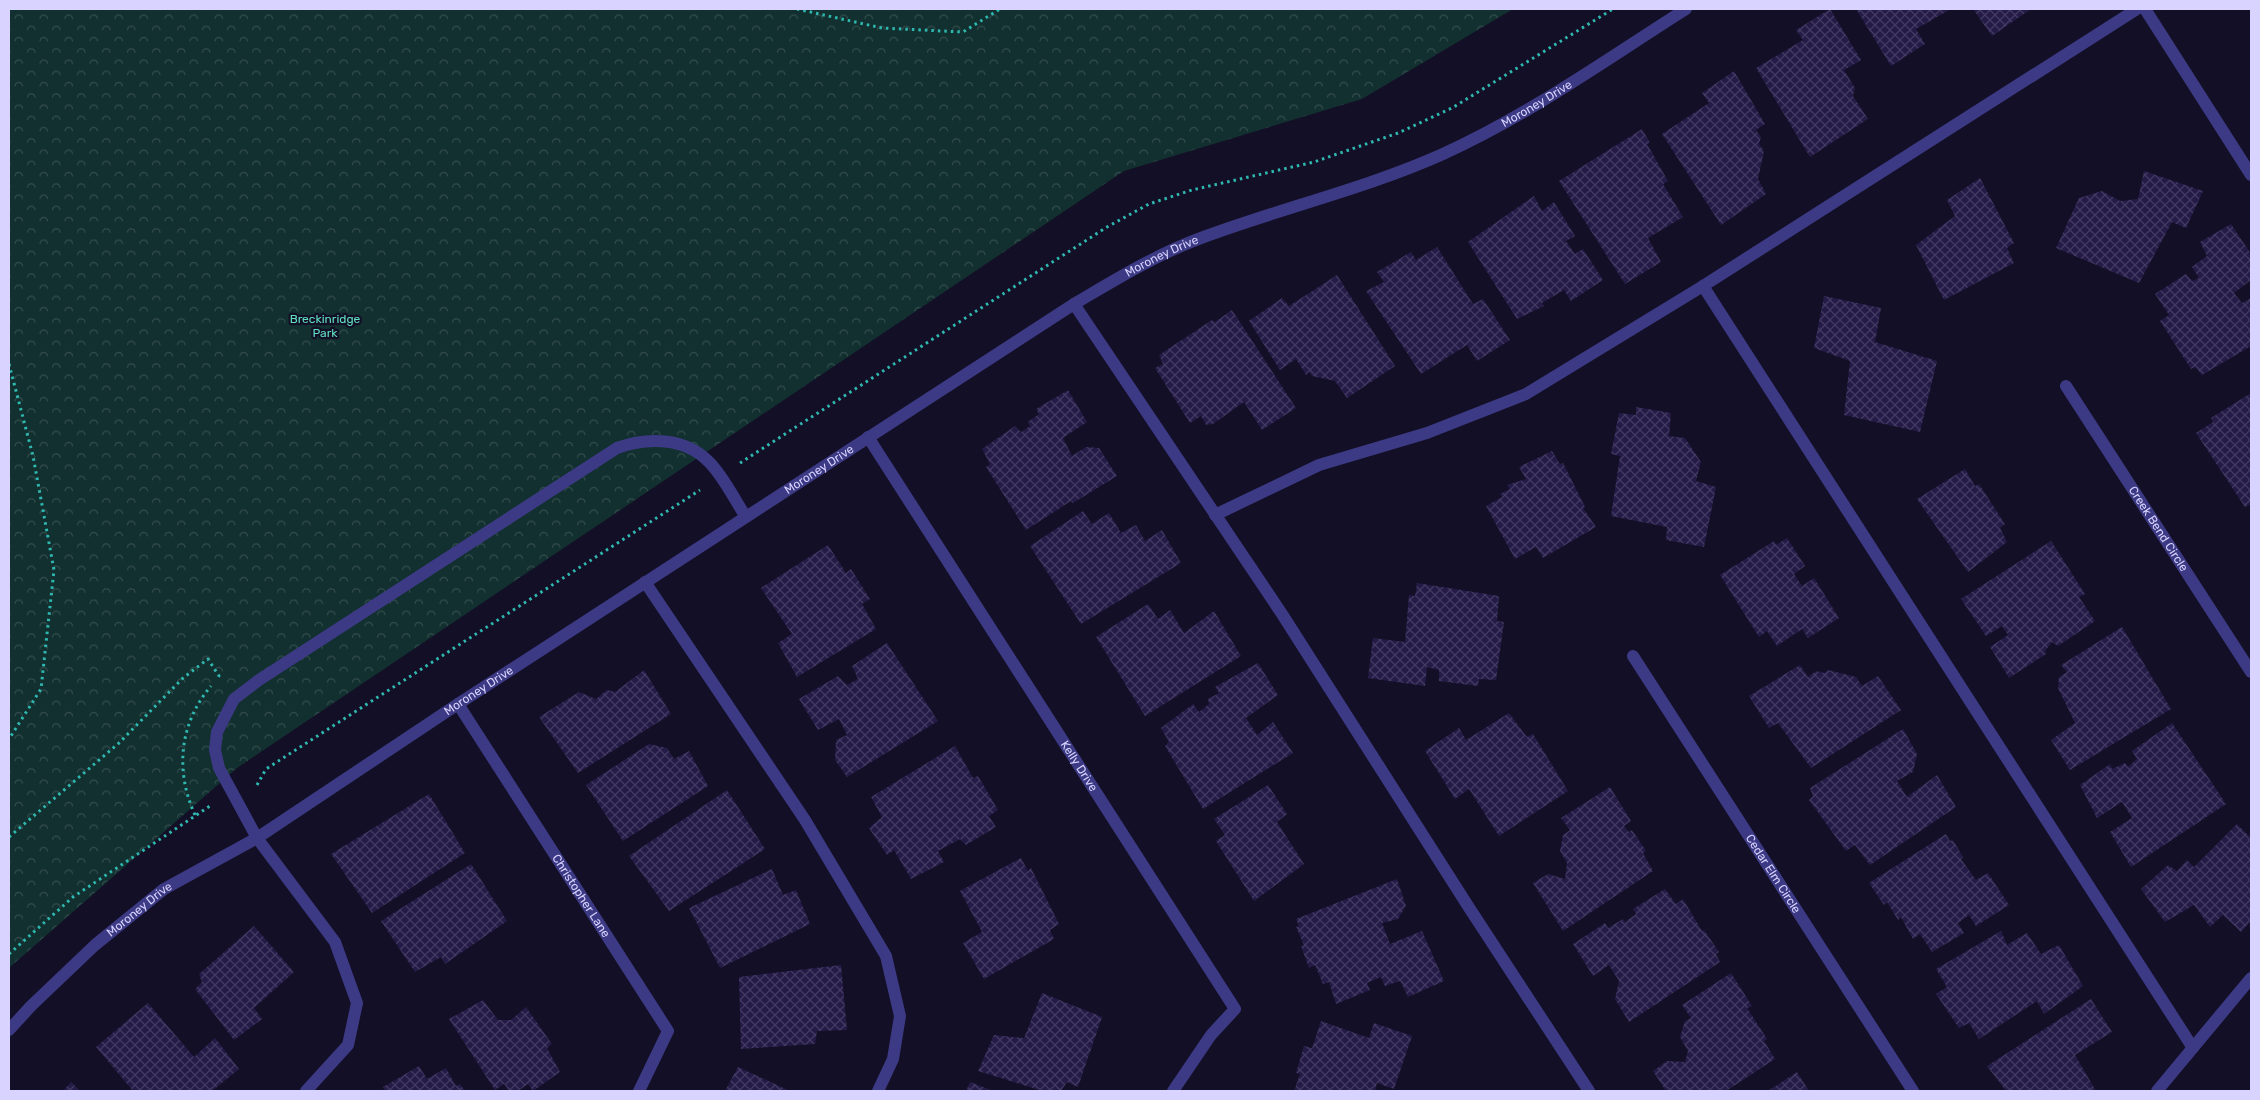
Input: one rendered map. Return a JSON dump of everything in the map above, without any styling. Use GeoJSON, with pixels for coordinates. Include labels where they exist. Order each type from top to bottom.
{"type":"FeatureCollection","features":[{"type":"Feature","properties":{"kind":"street","name":"Moroney Drive"},"geometry":{"type":"LineString","coordinates":[[9,1030],[94,945],[164,889],[257,838],[458,704],[1074,304],[1135,268],[1200,238],[1379,180],[1444,153],[1548,98],[1686,9]]}},
{"type":"Feature","properties":{"kind":"street"},"geometry":{"type":"LineString","coordinates":[[1215,515],[1319,465],[1427,433],[1526,394],[1702,286],[2137,9]]}},
{"type":"Feature","properties":{"kind":"street"},"geometry":{"type":"LineString","coordinates":[[2145,9],[2251,175]]}},
{"type":"Feature","properties":{"kind":"street"},"geometry":{"type":"LineString","coordinates":[[1702,286],[2193,1048]]}},
{"type":"Feature","properties":{"kind":"street"},"geometry":{"type":"LineString","coordinates":[[1074,304],[1288,623],[1468,906],[1589,1091]]}},
{"type":"Feature","properties":{"kind":"street","name":"Creek Bend Circle"},"geometry":{"type":"LineString","coordinates":[[2066,386],[2251,672]]}},
{"type":"Feature","properties":{"kind":"street","name":"Kelly Drive"},"geometry":{"type":"LineString","coordinates":[[868,437],[1235,1009],[1212,1035],[1173,1091]]}},
{"type":"Feature","properties":{"kind":"street"},"geometry":{"type":"LineString","coordinates":[[306,1091],[348,1044],[357,1003],[335,942],[257,838],[219,768],[215,750],[218,732],[234,698],[617,448],[636,441],[678,442],[709,462],[746,516]]}},
{"type":"Feature","properties":{"kind":"street"},"geometry":{"type":"LineString","coordinates":[[645,582],[805,820],[886,956],[900,1016],[894,1059],[878,1091]]}},
{"type":"Feature","properties":{"kind":"street","name":"Cedar Elm Circle"},"geometry":{"type":"LineString","coordinates":[[1633,656],[1913,1091]]}},
{"type":"Feature","properties":{"kind":"street","name":"Christopher Lane"},"geometry":{"type":"LineString","coordinates":[[458,704],[668,1031],[639,1091]]}},
{"type":"Feature","properties":{"kind":"street"},"geometry":{"type":"LineString","coordinates":[[2157,1091],[2251,978]]}},
{"type":"Feature","properties":{"kind":"path"},"geometry":{"type":"LineString","coordinates":[[797,9],[882,28],[962,32],[1000,9]]}},
{"type":"Feature","properties":{"kind":"path"},"geometry":{"type":"LineString","coordinates":[[9,954],[72,897],[195,815],[257,784],[266,769],[1107,227],[1150,204],[1192,190],[1314,162],[1398,134],[1452,108],[1613,9]]}},
{"type":"Feature","properties":{"kind":"path"},"geometry":{"type":"LineString","coordinates":[[9,364],[33,456],[54,570],[41,689],[9,739]]}},
{"type":"Feature","properties":{"kind":"path"},"geometry":{"type":"LineString","coordinates":[[9,837],[111,749],[183,678],[208,659],[219,676],[199,699],[190,717],[181,757],[187,798],[195,815]]}},
{"type":"Feature","properties":{"kind":"green space","name":"Breckinridge Park"},"geometry":{"type":"Polygon","coordinates":[[[9,9],[1513,9],[1362,99],[1124,171],[237,768],[9,968],[9,9]]]}},
{"type":"Feature","properties":{"kind":"building"},"geometry":{"type":"Polygon","coordinates":[[[1830,9],[1861,60],[1844,70],[1855,88],[1853,96],[1868,119],[1810,157],[1756,68],[1803,40],[1796,30],[1830,9]]]}},
{"type":"Feature","properties":{"kind":"building"},"geometry":{"type":"Polygon","coordinates":[[[1856,9],[1951,9],[1916,29],[1925,44],[1891,66],[1856,9]]]}},
{"type":"Feature","properties":{"kind":"building"},"geometry":{"type":"Polygon","coordinates":[[[1973,9],[2031,9],[1992,36],[1973,9]]]}},
{"type":"Feature","properties":{"kind":"building"},"geometry":{"type":"Polygon","coordinates":[[[1734,71],[1765,124],[1756,130],[1761,137],[1759,144],[1764,151],[1758,179],[1766,194],[1721,225],[1662,134],[1709,103],[1702,93],[1734,71]]]}},
{"type":"Feature","properties":{"kind":"building"},"geometry":{"type":"Polygon","coordinates":[[[1642,129],[1650,143],[1647,144],[1668,181],[1663,184],[1683,217],[1648,238],[1661,262],[1625,284],[1559,181],[1642,129]]]}},
{"type":"Feature","properties":{"kind":"building"},"geometry":{"type":"Polygon","coordinates":[[[2144,171],[2203,191],[2186,228],[2172,222],[2139,283],[2056,248],[2079,198],[2102,191],[2120,201],[2138,199],[2144,171]]]}},
{"type":"Feature","properties":{"kind":"building"},"geometry":{"type":"Polygon","coordinates":[[[1980,178],[2014,243],[2007,248],[2014,263],[1944,300],[1916,245],[1955,216],[1947,200],[1980,178]]]}},
{"type":"Feature","properties":{"kind":"building"},"geometry":{"type":"Polygon","coordinates":[[[1534,196],[1542,211],[1554,202],[1575,236],[1566,241],[1575,254],[1583,249],[1603,280],[1571,301],[1564,290],[1542,303],[1544,306],[1517,319],[1468,242],[1534,196]]]}},
{"type":"Feature","properties":{"kind":"building"},"geometry":{"type":"Polygon","coordinates":[[[2231,224],[2251,254],[2251,280],[2234,293],[2242,303],[2251,298],[2251,346],[2202,375],[2195,367],[2191,369],[2160,321],[2169,315],[2155,294],[2186,274],[2192,281],[2199,278],[2192,267],[2207,256],[2200,242],[2231,224]]]}},
{"type":"Feature","properties":{"kind":"building"},"geometry":{"type":"Polygon","coordinates":[[[1437,247],[1473,304],[1483,299],[1510,340],[1477,361],[1467,345],[1421,374],[1366,291],[1384,282],[1377,272],[1411,252],[1416,260],[1437,247]]]}},
{"type":"Feature","properties":{"kind":"building"},"geometry":{"type":"Polygon","coordinates":[[[1337,275],[1395,366],[1347,398],[1335,381],[1312,376],[1309,372],[1306,375],[1296,359],[1280,370],[1249,321],[1282,298],[1289,306],[1337,275]]]}},
{"type":"Feature","properties":{"kind":"building"},"geometry":{"type":"Polygon","coordinates":[[[1824,296],[1881,308],[1875,342],[1937,361],[1920,432],[1844,415],[1850,361],[1814,348],[1824,296]]]}},
{"type":"Feature","properties":{"kind":"building"},"geometry":{"type":"Polygon","coordinates":[[[1232,310],[1296,408],[1262,430],[1244,402],[1213,424],[1206,425],[1201,416],[1190,423],[1155,368],[1163,364],[1159,355],[1212,320],[1215,322],[1232,310]]]}},
{"type":"Feature","properties":{"kind":"building"},"geometry":{"type":"Polygon","coordinates":[[[1068,390],[1087,422],[1063,438],[1072,456],[1086,447],[1099,448],[1117,476],[1073,503],[1071,501],[1026,530],[986,467],[990,464],[982,449],[1015,426],[1021,432],[1030,426],[1028,422],[1039,414],[1036,409],[1068,390]]]}},
{"type":"Feature","properties":{"kind":"building"},"geometry":{"type":"Polygon","coordinates":[[[2251,393],[2251,504],[2245,507],[2196,433],[2213,422],[2211,418],[2251,393]]]}},
{"type":"Feature","properties":{"kind":"building"},"geometry":{"type":"Polygon","coordinates":[[[1636,407],[1671,413],[1669,436],[1685,438],[1701,462],[1696,481],[1716,487],[1704,547],[1666,540],[1667,527],[1611,516],[1620,456],[1611,454],[1619,413],[1636,415],[1636,407]]]}},
{"type":"Feature","properties":{"kind":"building"},"geometry":{"type":"Polygon","coordinates":[[[1552,451],[1560,464],[1563,463],[1585,507],[1583,508],[1596,527],[1543,558],[1536,547],[1515,559],[1486,506],[1502,497],[1500,494],[1510,489],[1507,485],[1526,479],[1519,467],[1552,451]]]}},
{"type":"Feature","properties":{"kind":"building"},"geometry":{"type":"Polygon","coordinates":[[[1965,469],[1975,486],[1979,484],[2005,524],[2000,528],[2007,542],[1968,572],[1917,499],[1965,469]]]}},
{"type":"Feature","properties":{"kind":"building"},"geometry":{"type":"Polygon","coordinates":[[[1083,511],[1092,524],[1109,513],[1121,533],[1136,525],[1145,541],[1162,530],[1181,563],[1081,624],[1030,546],[1083,511]]]}},
{"type":"Feature","properties":{"kind":"building"},"geometry":{"type":"Polygon","coordinates":[[[1787,538],[1805,566],[1794,574],[1802,586],[1814,578],[1839,618],[1808,638],[1802,629],[1777,646],[1767,631],[1759,637],[1720,575],[1774,541],[1776,545],[1787,538]]]}},
{"type":"Feature","properties":{"kind":"building"},"geometry":{"type":"Polygon","coordinates":[[[2051,541],[2085,594],[2079,597],[2095,621],[2058,646],[2052,642],[2045,651],[2046,654],[2009,678],[1990,647],[2008,635],[2002,626],[1986,636],[1961,599],[2051,541]]]}},
{"type":"Feature","properties":{"kind":"building"},"geometry":{"type":"Polygon","coordinates":[[[828,545],[846,573],[851,569],[870,599],[862,604],[876,629],[797,677],[778,643],[792,634],[761,588],[828,545]]]}},
{"type":"Feature","properties":{"kind":"building"},"geometry":{"type":"Polygon","coordinates":[[[1417,583],[1499,596],[1497,621],[1504,622],[1496,680],[1479,679],[1478,686],[1439,681],[1439,670],[1427,667],[1425,686],[1368,678],[1373,638],[1405,642],[1409,595],[1415,596],[1417,583]]]}},
{"type":"Feature","properties":{"kind":"building"},"geometry":{"type":"Polygon","coordinates":[[[1148,604],[1158,619],[1170,610],[1184,633],[1214,611],[1241,656],[1145,716],[1096,637],[1148,604]]]}},
{"type":"Feature","properties":{"kind":"building"},"geometry":{"type":"Polygon","coordinates":[[[2122,627],[2171,709],[2070,770],[2051,740],[2075,723],[2058,688],[2059,677],[2067,672],[2061,665],[2122,627]]]}},
{"type":"Feature","properties":{"kind":"building"},"geometry":{"type":"Polygon","coordinates":[[[887,643],[938,721],[847,777],[835,760],[836,740],[847,735],[839,719],[818,730],[799,699],[838,676],[847,685],[858,679],[852,666],[887,643]]]}},
{"type":"Feature","properties":{"kind":"building"},"geometry":{"type":"Polygon","coordinates":[[[1258,663],[1278,695],[1246,718],[1257,735],[1273,722],[1293,753],[1203,809],[1165,746],[1169,742],[1161,728],[1193,704],[1199,712],[1209,704],[1208,699],[1219,693],[1215,687],[1258,663]]]}},
{"type":"Feature","properties":{"kind":"building"},"geometry":{"type":"Polygon","coordinates":[[[1800,665],[1808,677],[1816,671],[1824,673],[1828,670],[1856,677],[1862,686],[1878,676],[1901,710],[1811,768],[1778,723],[1769,728],[1749,696],[1800,665]]]}},
{"type":"Feature","properties":{"kind":"building"},"geometry":{"type":"Polygon","coordinates":[[[644,670],[671,714],[578,773],[539,717],[579,692],[596,699],[607,690],[615,692],[644,670]]]}},
{"type":"Feature","properties":{"kind":"building"},"geometry":{"type":"Polygon","coordinates":[[[1509,713],[1527,737],[1533,734],[1568,791],[1499,836],[1469,789],[1455,799],[1425,751],[1459,728],[1466,740],[1509,713]]]}},
{"type":"Feature","properties":{"kind":"building"},"geometry":{"type":"Polygon","coordinates":[[[2172,723],[2226,804],[2131,867],[2110,832],[2132,818],[2122,802],[2097,818],[2080,785],[2110,764],[2112,769],[2125,763],[2128,767],[2137,759],[2132,751],[2172,723]]]}},
{"type":"Feature","properties":{"kind":"building"},"geometry":{"type":"Polygon","coordinates":[[[1903,729],[1917,754],[1913,772],[1897,781],[1907,797],[1937,775],[1956,807],[1870,865],[1855,845],[1846,851],[1809,800],[1813,796],[1810,788],[1903,729]]]}},
{"type":"Feature","properties":{"kind":"building"},"geometry":{"type":"Polygon","coordinates":[[[649,744],[667,748],[674,759],[689,751],[708,786],[623,841],[586,785],[649,744]]]}},
{"type":"Feature","properties":{"kind":"building"},"geometry":{"type":"Polygon","coordinates":[[[955,746],[973,778],[978,776],[998,810],[989,816],[996,827],[966,845],[960,839],[938,851],[944,862],[911,879],[894,850],[887,855],[869,828],[882,817],[871,797],[955,746]]]}},
{"type":"Feature","properties":{"kind":"building"},"geometry":{"type":"Polygon","coordinates":[[[1268,785],[1287,814],[1277,822],[1304,864],[1254,901],[1216,841],[1225,835],[1214,819],[1268,785]]]}},
{"type":"Feature","properties":{"kind":"building"},"geometry":{"type":"Polygon","coordinates":[[[1610,787],[1631,821],[1624,826],[1629,832],[1632,830],[1646,851],[1643,853],[1653,871],[1563,931],[1533,883],[1548,874],[1565,879],[1567,863],[1560,851],[1563,835],[1570,830],[1561,818],[1610,787]]]}},
{"type":"Feature","properties":{"kind":"building"},"geometry":{"type":"Polygon","coordinates":[[[727,790],[765,849],[669,911],[629,856],[727,790]]]}},
{"type":"Feature","properties":{"kind":"building"},"geometry":{"type":"Polygon","coordinates":[[[429,794],[465,853],[372,913],[331,854],[429,794]]]}},
{"type":"Feature","properties":{"kind":"building"},"geometry":{"type":"Polygon","coordinates":[[[2237,824],[2251,838],[2251,921],[2241,932],[2223,915],[2210,927],[2194,905],[2165,922],[2141,889],[2168,865],[2177,871],[2187,860],[2194,867],[2237,824]]]}},
{"type":"Feature","properties":{"kind":"building"},"geometry":{"type":"Polygon","coordinates":[[[1946,834],[1950,841],[1953,840],[1963,857],[1961,859],[1976,880],[1988,873],[2009,905],[1976,926],[1969,915],[1958,923],[1964,933],[1932,952],[1920,934],[1913,939],[1901,917],[1898,920],[1887,902],[1884,905],[1869,883],[1946,834]]]}},
{"type":"Feature","properties":{"kind":"building"},"geometry":{"type":"Polygon","coordinates":[[[1021,858],[1028,871],[1031,868],[1059,924],[1050,930],[1054,939],[984,979],[963,943],[982,932],[960,891],[1021,858]]]}},
{"type":"Feature","properties":{"kind":"building"},"geometry":{"type":"Polygon","coordinates":[[[471,864],[507,921],[445,964],[441,957],[415,972],[381,921],[471,864]]]}},
{"type":"Feature","properties":{"kind":"building"},"geometry":{"type":"Polygon","coordinates":[[[772,869],[783,895],[796,890],[810,924],[720,968],[689,908],[772,869]]]}},
{"type":"Feature","properties":{"kind":"building"},"geometry":{"type":"Polygon","coordinates":[[[1397,879],[1406,906],[1398,919],[1382,923],[1390,944],[1422,931],[1444,981],[1408,997],[1400,981],[1385,986],[1381,977],[1367,983],[1370,990],[1336,1004],[1329,982],[1323,984],[1315,965],[1309,968],[1301,946],[1304,945],[1296,927],[1299,926],[1296,919],[1397,879]]]}},
{"type":"Feature","properties":{"kind":"building"},"geometry":{"type":"Polygon","coordinates":[[[1665,889],[1676,904],[1683,899],[1702,931],[1704,930],[1719,952],[1716,954],[1720,962],[1629,1022],[1615,999],[1619,981],[1609,965],[1593,976],[1573,944],[1605,923],[1608,928],[1623,919],[1625,922],[1636,914],[1633,909],[1665,889]]]}},
{"type":"Feature","properties":{"kind":"building"},"geometry":{"type":"Polygon","coordinates":[[[254,926],[294,972],[254,1008],[262,1019],[234,1040],[195,989],[202,982],[199,974],[254,926]]]}},
{"type":"Feature","properties":{"kind":"building"},"geometry":{"type":"Polygon","coordinates":[[[2001,931],[2007,945],[2027,933],[2041,954],[2059,945],[2083,986],[2044,1014],[2037,1001],[1979,1039],[1969,1023],[1959,1028],[1936,994],[1947,987],[1936,969],[2001,931]]]}},
{"type":"Feature","properties":{"kind":"building"},"geometry":{"type":"Polygon","coordinates":[[[841,965],[847,1030],[817,1031],[815,1044],[741,1049],[739,977],[841,965]]]}},
{"type":"Feature","properties":{"kind":"building"},"geometry":{"type":"Polygon","coordinates":[[[1731,973],[1752,1006],[1747,1008],[1767,1039],[1764,1041],[1775,1059],[1726,1091],[1666,1091],[1653,1071],[1667,1061],[1685,1062],[1688,1051],[1680,1037],[1685,1021],[1691,1018],[1682,1005],[1731,973]]]}},
{"type":"Feature","properties":{"kind":"building"},"geometry":{"type":"Polygon","coordinates":[[[1042,993],[1102,1017],[1078,1087],[1067,1082],[1061,1091],[1043,1091],[978,1071],[994,1035],[1024,1038],[1042,993]]]}},
{"type":"Feature","properties":{"kind":"building"},"geometry":{"type":"Polygon","coordinates":[[[2091,999],[2112,1032],[2075,1055],[2096,1091],[2006,1091],[1987,1066],[2091,999]]]}},
{"type":"Feature","properties":{"kind":"building"},"geometry":{"type":"Polygon","coordinates":[[[483,1000],[498,1020],[511,1020],[526,1007],[552,1044],[547,1048],[560,1072],[533,1091],[528,1084],[518,1091],[509,1091],[504,1084],[495,1090],[449,1019],[483,1000]]]}},
{"type":"Feature","properties":{"kind":"building"},"geometry":{"type":"Polygon","coordinates":[[[148,1003],[194,1057],[215,1038],[239,1069],[212,1091],[133,1091],[96,1047],[148,1003]]]}},
{"type":"Feature","properties":{"kind":"building"},"geometry":{"type":"Polygon","coordinates":[[[1321,1021],[1369,1038],[1374,1023],[1412,1036],[1394,1089],[1377,1083],[1375,1091],[1294,1091],[1300,1074],[1296,1073],[1304,1046],[1312,1048],[1321,1021]]]}},
{"type":"Feature","properties":{"kind":"building"},"geometry":{"type":"Polygon","coordinates":[[[419,1066],[427,1079],[446,1068],[456,1086],[460,1084],[465,1091],[385,1091],[383,1087],[419,1066]]]}},
{"type":"Feature","properties":{"kind":"building"},"geometry":{"type":"Polygon","coordinates":[[[738,1067],[790,1091],[725,1091],[738,1067]]]}},
{"type":"Feature","properties":{"kind":"building"},"geometry":{"type":"Polygon","coordinates":[[[1797,1072],[1809,1091],[1768,1091],[1797,1072]]]}},
{"type":"Feature","properties":{"kind":"building"},"geometry":{"type":"Polygon","coordinates":[[[71,1082],[80,1091],[63,1091],[71,1082]]]}},
{"type":"Feature","properties":{"kind":"building"},"geometry":{"type":"Polygon","coordinates":[[[970,1082],[993,1091],[966,1091],[970,1082]]]}}]}
